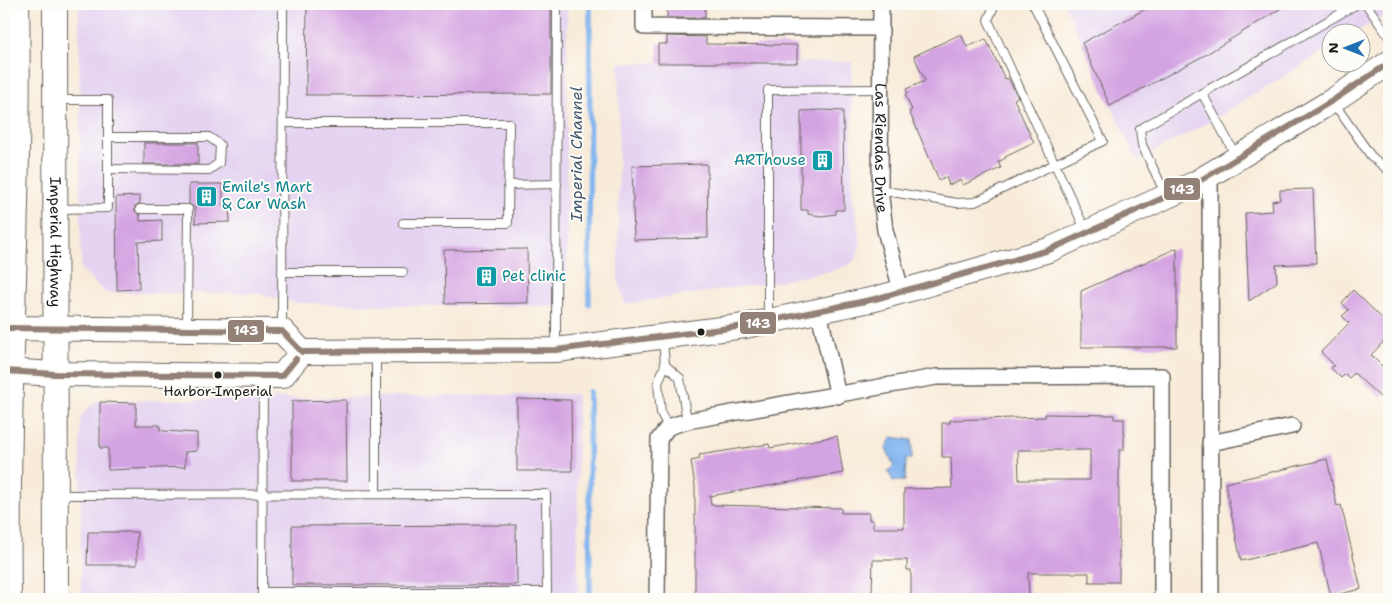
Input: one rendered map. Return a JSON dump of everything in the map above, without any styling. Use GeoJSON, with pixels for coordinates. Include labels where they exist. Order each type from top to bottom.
{"type":"FeatureCollection","features":[{"type":"Feature","properties":{"kind":"main road"},"geometry":{"type":"LineString","coordinates":[[9,599],[6,557],[8,328],[17,4]]}},
{"type":"Feature","properties":{"kind":"main road","name":"Imperial Highway"},"geometry":{"type":"LineString","coordinates":[[55,4],[56,599]]}},
{"type":"Feature","properties":{"kind":"main road"},"geometry":{"type":"LineString","coordinates":[[8,328],[282,331],[302,352],[556,350],[662,338],[768,322],[819,312],[1000,265],[1049,250],[1210,174],[1332,101],[1389,63]]}},
{"type":"Feature","properties":{"kind":"main road"},"geometry":{"type":"LineString","coordinates":[[8,371],[56,374],[282,376],[302,352]]}},
{"type":"Feature","properties":{"kind":"street"},"geometry":{"type":"LineString","coordinates":[[644,4],[644,27],[881,28]]}},
{"type":"Feature","properties":{"kind":"street","name":"Las Riendas Drive"},"geometry":{"type":"LineString","coordinates":[[881,4],[880,190],[885,230],[902,290]]}},
{"type":"Feature","properties":{"kind":"street"},"geometry":{"type":"LineString","coordinates":[[1210,174],[1211,599]]}},
{"type":"Feature","properties":{"kind":"street"},"geometry":{"type":"LineString","coordinates":[[819,312],[838,396]]}},
{"type":"Feature","properties":{"kind":"street"},"geometry":{"type":"LineString","coordinates":[[657,599],[659,439],[668,427],[687,421],[838,396],[936,376],[1162,376],[1162,599]]}},
{"type":"Feature","properties":{"kind":"street"},"geometry":{"type":"LineString","coordinates":[[1210,443],[1292,426]]}},
{"type":"Feature","properties":{"kind":"lane"},"geometry":{"type":"LineString","coordinates":[[282,331],[283,4]]}},
{"type":"Feature","properties":{"kind":"lane"},"geometry":{"type":"LineString","coordinates":[[556,350],[557,4]]}},
{"type":"Feature","properties":{"kind":"lane"},"geometry":{"type":"LineString","coordinates":[[994,4],[988,20],[1087,233]]}},
{"type":"Feature","properties":{"kind":"lane"},"geometry":{"type":"LineString","coordinates":[[880,190],[957,203],[975,202],[1103,141],[1032,4]]}},
{"type":"Feature","properties":{"kind":"lane"},"geometry":{"type":"LineString","coordinates":[[1166,196],[1142,145],[1140,129],[1357,4]]}},
{"type":"Feature","properties":{"kind":"lane"},"geometry":{"type":"LineString","coordinates":[[1366,4],[1389,37]]}},
{"type":"Feature","properties":{"kind":"lane"},"geometry":{"type":"LineString","coordinates":[[768,322],[768,90],[881,89]]}},
{"type":"Feature","properties":{"kind":"lane"},"geometry":{"type":"LineString","coordinates":[[1202,93],[1237,158]]}},
{"type":"Feature","properties":{"kind":"lane"},"geometry":{"type":"LineString","coordinates":[[55,100],[108,100],[108,169],[112,208],[56,209]]}},
{"type":"Feature","properties":{"kind":"lane"},"geometry":{"type":"LineString","coordinates":[[1332,101],[1371,156],[1389,172]]}},
{"type":"Feature","properties":{"kind":"lane"},"geometry":{"type":"LineString","coordinates":[[283,123],[509,123],[508,223],[402,223]]}},
{"type":"Feature","properties":{"kind":"lane"},"geometry":{"type":"LineString","coordinates":[[108,137],[209,137],[220,145],[219,164],[209,170],[108,169]]}},
{"type":"Feature","properties":{"kind":"lane"},"geometry":{"type":"LineString","coordinates":[[508,184],[557,184]]}},
{"type":"Feature","properties":{"kind":"lane"},"geometry":{"type":"LineString","coordinates":[[140,209],[188,209],[187,331]]}},
{"type":"Feature","properties":{"kind":"lane"},"geometry":{"type":"LineString","coordinates":[[283,272],[402,272]]}},
{"type":"Feature","properties":{"kind":"lane"},"geometry":{"type":"LineString","coordinates":[[662,338],[665,365],[658,383],[661,413],[668,427]]}},
{"type":"Feature","properties":{"kind":"lane"},"geometry":{"type":"LineString","coordinates":[[376,350],[376,494]]}},
{"type":"Feature","properties":{"kind":"lane"},"geometry":{"type":"LineString","coordinates":[[665,365],[680,378],[687,421]]}},
{"type":"Feature","properties":{"kind":"lane"},"geometry":{"type":"LineString","coordinates":[[56,495],[262,494],[546,494],[547,592],[262,596],[262,494],[263,376]]}},
{"type":"Feature","properties":{"kind":"shaded area"},"geometry":{"type":"Polygon","coordinates":[[[79,4],[567,4],[567,306],[428,306],[296,303],[255,293],[106,293],[81,269],[79,4]]]}},
{"type":"Feature","properties":{"kind":"shaded area"},"geometry":{"type":"Polygon","coordinates":[[[1064,4],[1389,4],[1389,13],[1370,24],[1370,22],[1320,22],[1320,54],[1216,118],[1137,161],[1064,4]]]}},
{"type":"Feature","properties":{"kind":"shaded area"},"geometry":{"type":"Polygon","coordinates":[[[852,62],[852,193],[861,243],[856,259],[847,266],[830,271],[780,281],[625,304],[618,278],[619,63],[852,62]]]}},
{"type":"Feature","properties":{"kind":"shaded area"},"geometry":{"type":"Polygon","coordinates":[[[577,394],[578,599],[81,599],[80,420],[84,412],[97,401],[577,394]]]}},
{"type":"Feature","properties":{"kind":"water"},"geometry":{"type":"Polygon","coordinates":[[[892,437],[912,440],[912,459],[906,459],[905,481],[893,481],[888,471],[894,466],[886,448],[892,437]]]}},
{"type":"Feature","properties":{"kind":"building"},"geometry":{"type":"Polygon","coordinates":[[[307,4],[551,4],[551,94],[306,95],[307,4]]]}},
{"type":"Feature","properties":{"kind":"building"},"geometry":{"type":"Polygon","coordinates":[[[667,4],[705,4],[705,18],[667,18],[667,4]]]}},
{"type":"Feature","properties":{"kind":"building"},"geometry":{"type":"Polygon","coordinates":[[[1155,4],[1288,4],[1205,55],[1110,106],[1082,43],[1155,4]]]}},
{"type":"Feature","properties":{"kind":"building"},"geometry":{"type":"Polygon","coordinates":[[[961,34],[967,47],[986,39],[1005,79],[1008,78],[1018,97],[1014,99],[1034,143],[998,162],[1001,168],[963,185],[961,180],[949,185],[946,177],[939,180],[909,111],[912,110],[905,95],[908,93],[906,89],[925,81],[914,56],[961,34]]]}},
{"type":"Feature","properties":{"kind":"building"},"geometry":{"type":"Polygon","coordinates":[[[667,36],[706,37],[706,44],[797,45],[797,63],[658,63],[658,44],[667,44],[667,36]]]}},
{"type":"Feature","properties":{"kind":"building","name":"ARThouse"},"geometry":{"type":"Polygon","coordinates":[[[801,111],[843,111],[844,210],[836,210],[836,214],[822,216],[808,214],[808,210],[801,210],[801,111]]]}},
{"type":"Feature","properties":{"kind":"building"},"geometry":{"type":"Polygon","coordinates":[[[144,143],[198,143],[198,164],[144,164],[144,143]]]}},
{"type":"Feature","properties":{"kind":"building"},"geometry":{"type":"Polygon","coordinates":[[[707,164],[708,238],[634,240],[632,166],[707,164]]]}},
{"type":"Feature","properties":{"kind":"building","name":"Emile's Mart & Car Wash"},"geometry":{"type":"Polygon","coordinates":[[[189,184],[223,184],[223,207],[229,207],[230,222],[195,223],[195,208],[189,204],[189,184]]]}},
{"type":"Feature","properties":{"kind":"building"},"geometry":{"type":"Polygon","coordinates":[[[1313,189],[1316,263],[1276,265],[1277,282],[1249,301],[1245,213],[1273,211],[1272,201],[1280,200],[1280,190],[1313,189]]]}},
{"type":"Feature","properties":{"kind":"building"},"geometry":{"type":"Polygon","coordinates":[[[140,196],[140,203],[135,206],[135,211],[140,215],[140,221],[162,220],[162,241],[138,242],[139,289],[117,290],[116,197],[140,196]]]}},
{"type":"Feature","properties":{"kind":"building"},"geometry":{"type":"Polygon","coordinates":[[[1177,248],[1177,347],[1081,347],[1081,291],[1177,248]]]}},
{"type":"Feature","properties":{"kind":"building","name":"Pet clinic"},"geometry":{"type":"Polygon","coordinates":[[[527,249],[528,303],[445,304],[444,250],[527,249]]]}},
{"type":"Feature","properties":{"kind":"building"},"geometry":{"type":"Polygon","coordinates":[[[1353,290],[1389,325],[1389,336],[1371,355],[1389,373],[1389,389],[1381,398],[1354,373],[1349,378],[1345,374],[1341,378],[1331,368],[1334,365],[1321,352],[1349,323],[1342,316],[1349,310],[1342,303],[1353,290]]]}},
{"type":"Feature","properties":{"kind":"building"},"geometry":{"type":"Polygon","coordinates":[[[517,399],[571,400],[572,471],[517,471],[517,399]]]}},
{"type":"Feature","properties":{"kind":"building"},"geometry":{"type":"Polygon","coordinates":[[[346,400],[347,481],[292,481],[292,401],[346,400]]]}},
{"type":"Feature","properties":{"kind":"building"},"geometry":{"type":"Polygon","coordinates":[[[100,402],[136,403],[136,425],[160,425],[160,430],[164,431],[197,433],[197,451],[185,452],[185,467],[108,470],[108,448],[100,448],[100,402]]]}},
{"type":"Feature","properties":{"kind":"building"},"geometry":{"type":"Polygon","coordinates":[[[1045,414],[1114,415],[1114,419],[1124,419],[1124,450],[1119,450],[1119,582],[1089,582],[1089,573],[1028,573],[1029,599],[911,599],[911,570],[907,570],[907,560],[873,560],[872,592],[869,592],[868,599],[695,599],[695,486],[691,461],[700,459],[699,455],[769,444],[770,448],[837,436],[843,473],[710,496],[711,505],[841,508],[841,513],[869,513],[869,520],[873,520],[873,528],[904,528],[904,489],[952,488],[951,457],[942,457],[942,423],[950,423],[950,420],[1045,417],[1045,414]],[[1018,450],[1019,480],[1090,480],[1090,450],[1018,450]]]}},
{"type":"Feature","properties":{"kind":"building"},"geometry":{"type":"Polygon","coordinates":[[[1327,459],[1337,506],[1341,505],[1361,589],[1331,596],[1318,543],[1241,561],[1225,483],[1327,459]]]}},
{"type":"Feature","properties":{"kind":"building"},"geometry":{"type":"Polygon","coordinates":[[[516,525],[517,585],[292,585],[292,526],[516,525]]]}},
{"type":"Feature","properties":{"kind":"building"},"geometry":{"type":"Polygon","coordinates":[[[88,532],[137,532],[137,565],[87,565],[88,532]]]}},
{"type":"Feature","properties":{"kind":"waterway","name":"Imperial Channel"},"geometry":{"type":"LineString","coordinates":[[589,304],[590,4]]}},
{"type":"Feature","properties":{"kind":"waterway","name":"Imperial Channel"},"geometry":{"type":"LineString","coordinates":[[589,392],[590,599]]}},
{"type":"Feature","properties":{"kind":"transit line","name":"143"},"geometry":{"type":"LineString","coordinates":[[4,328],[282,331],[302,352],[556,350],[745,326],[875,299],[1049,250],[1196,183],[1332,101],[1389,63]]}},
{"type":"Feature","properties":{"kind":"transit line","name":"143"},"geometry":{"type":"LineString","coordinates":[[4,371],[56,374],[282,376],[296,359]]}},
{"type":"Feature","properties":{"kind":"place","name":"ARThouse"},"geometry":{"type":"Point","coordinates":[822,160]}},
{"type":"Feature","properties":{"kind":"place","name":"Emile's Mart & Car Wash"},"geometry":{"type":"Point","coordinates":[206,196]}},
{"type":"Feature","properties":{"kind":"place","name":"Pet clinic"},"geometry":{"type":"Point","coordinates":[486,276]}},
{"type":"Feature","properties":{"kind":"place","name":"Harbor-Imperial"},"geometry":{"type":"Point","coordinates":[218,375]}}]}
